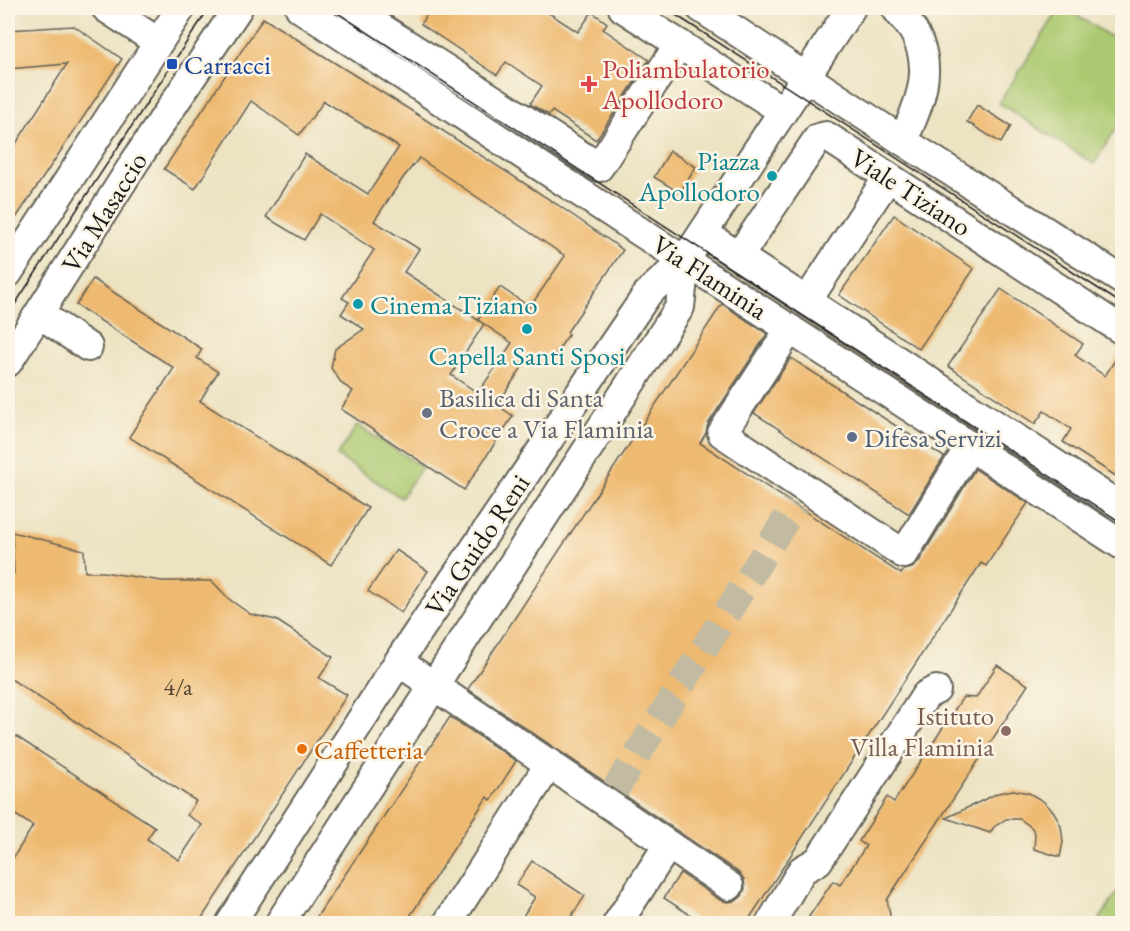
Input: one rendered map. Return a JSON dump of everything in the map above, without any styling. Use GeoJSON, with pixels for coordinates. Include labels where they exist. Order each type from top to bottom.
{"type":"FeatureCollection","features":[{"type":"Feature","properties":{"kind":"street"},"geometry":{"type":"LineString","coordinates":[[106,8],[158,42]]}},
{"type":"Feature","properties":{"kind":"street","name":"Via Masaccio"},"geometry":{"type":"LineString","coordinates":[[8,273],[181,8]]}},
{"type":"Feature","properties":{"kind":"street","name":"Via Masaccio"},"geometry":{"type":"LineString","coordinates":[[8,362],[51,321],[201,63],[238,8]]}},
{"type":"Feature","properties":{"kind":"street","name":"Via Flaminia"},"geometry":{"type":"LineString","coordinates":[[300,8],[1122,545]]}},
{"type":"Feature","properties":{"kind":"street"},"geometry":{"type":"LineString","coordinates":[[350,8],[599,167],[679,44]]}},
{"type":"Feature","properties":{"kind":"street"},"geometry":{"type":"LineString","coordinates":[[622,8],[783,111]]}},
{"type":"Feature","properties":{"kind":"street","name":"Viale Tiziano"},"geometry":{"type":"LineString","coordinates":[[701,8],[903,141],[1122,280]]}},
{"type":"Feature","properties":{"kind":"street"},"geometry":{"type":"LineString","coordinates":[[686,260],[851,8]]}},
{"type":"Feature","properties":{"kind":"street"},"geometry":{"type":"LineString","coordinates":[[896,8],[914,31],[924,60],[925,76],[922,94],[903,141]]}},
{"type":"Feature","properties":{"kind":"street","name":"Viale Tiziano"},"geometry":{"type":"LineString","coordinates":[[739,256],[819,137],[829,137],[1122,330]]}},
{"type":"Feature","properties":{"kind":"street"},"geometry":{"type":"LineString","coordinates":[[807,301],[888,177]]}},
{"type":"Feature","properties":{"kind":"street","name":"Via Flaminia"},"geometry":{"type":"LineString","coordinates":[[703,233],[1122,508]]}},
{"type":"Feature","properties":{"kind":"street","name":"Via Guido Reni"},"geometry":{"type":"LineString","coordinates":[[230,924],[399,662],[648,293],[686,260]]}},
{"type":"Feature","properties":{"kind":"street","name":"Via Guido Reni"},"geometry":{"type":"LineString","coordinates":[[279,924],[680,307],[686,260]]}},
{"type":"Feature","properties":{"kind":"street"},"geometry":{"type":"LineString","coordinates":[[51,321],[88,347]]}},
{"type":"Feature","properties":{"kind":"street"},"geometry":{"type":"LineString","coordinates":[[790,329],[722,433],[800,496],[904,554],[970,446]]}},
{"type":"Feature","properties":{"kind":"street"},"geometry":{"type":"LineString","coordinates":[[399,662],[550,764],[610,797],[668,845],[729,886]]}},
{"type":"Feature","properties":{"kind":"street"},"geometry":{"type":"LineString","coordinates":[[770,924],[802,870],[818,861],[926,695],[936,690]]}},
{"type":"Feature","properties":{"kind":"street"},"geometry":{"type":"LineString","coordinates":[[447,924],[550,764]]}},
{"type":"Feature","properties":{"kind":"street"},"geometry":{"type":"LineString","coordinates":[[617,924],[668,845]]}},
{"type":"Feature","properties":{"kind":"green space"},"geometry":{"type":"Polygon","coordinates":[[[1060,8],[1065,8],[1122,44],[1122,119],[1094,164],[999,103],[1060,8]]]}},
{"type":"Feature","properties":{"kind":"green space"},"geometry":{"type":"Polygon","coordinates":[[[357,425],[422,467],[401,498],[337,456],[357,425]]]}},
{"type":"Feature","properties":{"kind":"green space"},"geometry":{"type":"Polygon","coordinates":[[[1122,885],[1122,923],[1097,923],[1122,885]]]}},
{"type":"Feature","properties":{"kind":"building"},"geometry":{"type":"Polygon","coordinates":[[[431,8],[541,8],[578,32],[592,12],[607,23],[603,29],[649,60],[596,140],[552,111],[549,115],[530,104],[542,86],[506,62],[497,75],[421,24],[431,8]]]}},
{"type":"Feature","properties":{"kind":"building"},"geometry":{"type":"Polygon","coordinates":[[[263,18],[558,205],[623,250],[567,332],[569,334],[547,366],[530,355],[497,405],[513,416],[464,490],[341,409],[353,391],[342,384],[331,368],[335,349],[364,329],[341,314],[349,302],[342,298],[374,250],[320,214],[304,240],[266,217],[305,154],[368,194],[399,147],[324,101],[299,135],[251,101],[195,189],[164,169],[263,18]],[[419,158],[374,221],[419,249],[404,272],[482,323],[478,320],[500,287],[530,307],[565,256],[419,158]],[[484,324],[451,375],[478,393],[512,343],[484,324]]]}},
{"type":"Feature","properties":{"kind":"building"},"geometry":{"type":"Polygon","coordinates":[[[74,26],[122,59],[8,230],[8,156],[67,64],[8,69],[8,30],[74,26]]]}},
{"type":"Feature","properties":{"kind":"building"},"geometry":{"type":"Polygon","coordinates":[[[977,105],[1011,126],[1001,143],[967,122],[977,105]]]}},
{"type":"Feature","properties":{"kind":"building"},"geometry":{"type":"Polygon","coordinates":[[[670,151],[696,167],[680,193],[654,177],[670,151]]]}},
{"type":"Feature","properties":{"kind":"building"},"geometry":{"type":"Polygon","coordinates":[[[894,215],[974,269],[919,349],[839,295],[894,215]]]}},
{"type":"Feature","properties":{"kind":"building"},"geometry":{"type":"Polygon","coordinates":[[[93,279],[202,349],[197,358],[218,372],[200,401],[368,508],[331,565],[129,437],[174,368],[76,305],[93,279]]]}},
{"type":"Feature","properties":{"kind":"building"},"geometry":{"type":"Polygon","coordinates":[[[1001,289],[1083,344],[1075,355],[1105,376],[1122,349],[1122,480],[1063,442],[1071,429],[1044,411],[1035,424],[948,366],[1001,289]]]}},
{"type":"Feature","properties":{"kind":"building"},"geometry":{"type":"Polygon","coordinates":[[[722,304],[767,334],[708,424],[700,443],[901,574],[918,563],[975,469],[1028,503],[986,566],[981,563],[746,924],[704,924],[664,898],[680,873],[720,900],[736,901],[742,896],[745,888],[744,879],[738,872],[468,689],[722,304]]]}},
{"type":"Feature","properties":{"kind":"building","name":"Difesa Servizi"},"geometry":{"type":"Polygon","coordinates":[[[791,358],[944,457],[909,514],[754,413],[791,358]]]}},
{"type":"Feature","properties":{"kind":"building"},"geometry":{"type":"Polygon","coordinates":[[[12,532],[84,550],[85,572],[103,572],[162,581],[212,581],[229,599],[250,614],[276,620],[333,657],[319,678],[347,695],[198,924],[8,924],[8,866],[33,826],[8,810],[8,731],[155,827],[147,839],[179,860],[202,825],[187,815],[196,801],[8,677],[8,573],[14,573],[12,532]]]}},
{"type":"Feature","properties":{"kind":"building"},"geometry":{"type":"Polygon","coordinates":[[[396,550],[428,571],[401,613],[368,591],[396,550]]]}},
{"type":"Feature","properties":{"kind":"building"},"geometry":{"type":"Polygon","coordinates":[[[997,665],[1028,685],[887,900],[890,914],[889,924],[804,924],[833,881],[840,885],[866,846],[859,841],[887,797],[894,802],[963,697],[976,698],[997,665]]]}},
{"type":"Feature","properties":{"kind":"building"},"geometry":{"type":"Polygon","coordinates":[[[450,717],[516,761],[491,800],[487,797],[405,924],[312,924],[450,717]]]}},
{"type":"Feature","properties":{"kind":"building"},"geometry":{"type":"Polygon","coordinates":[[[1013,790],[1029,793],[1043,801],[1054,812],[1061,826],[1063,842],[1060,857],[1034,849],[1035,834],[1032,828],[1020,819],[1006,819],[994,827],[990,833],[946,818],[998,793],[1013,790]]]}},
{"type":"Feature","properties":{"kind":"building"},"geometry":{"type":"Polygon","coordinates":[[[532,861],[585,896],[566,924],[518,924],[535,897],[516,885],[532,861]]]}},
{"type":"Feature","properties":{"kind":"tunnel"},"geometry":{"type":"LineString","coordinates":[[614,791],[795,505]]}},
{"type":"Feature","properties":{"kind":"tram line"},"geometry":{"type":"LineString","coordinates":[[8,315],[209,8]]}},
{"type":"Feature","properties":{"kind":"tram line"},"geometry":{"type":"LineString","coordinates":[[330,8],[1122,523]]}},
{"type":"Feature","properties":{"kind":"tram line"},"geometry":{"type":"LineString","coordinates":[[665,8],[1122,304]]}},
{"type":"Feature","properties":{"kind":"place","name":"Carracci"},"geometry":{"type":"Point","coordinates":[172,64]}},
{"type":"Feature","properties":{"kind":"place","name":"Poliambulatorio Apollodoro"},"geometry":{"type":"Point","coordinates":[589,84]}},
{"type":"Feature","properties":{"kind":"place","name":"Piazza Apollodoro"},"geometry":{"type":"Point","coordinates":[772,176]}},
{"type":"Feature","properties":{"kind":"place","name":"Cinema Tiziano"},"geometry":{"type":"Point","coordinates":[358,304]}},
{"type":"Feature","properties":{"kind":"place","name":"Capella Santi Sposi"},"geometry":{"type":"Point","coordinates":[527,329]}},
{"type":"Feature","properties":{"kind":"place","name":"Basilica di Santa Croce a Via Flaminia"},"geometry":{"type":"Point","coordinates":[427,413]}},
{"type":"Feature","properties":{"kind":"place","name":"Difesa Servizi"},"geometry":{"type":"Point","coordinates":[852,437]}},
{"type":"Feature","properties":{"kind":"place","name":"Istituto Villa Flaminia"},"geometry":{"type":"Point","coordinates":[1006,731]}},
{"type":"Feature","properties":{"kind":"place","name":"Caffetteria"},"geometry":{"type":"Point","coordinates":[302,749]}}]}
